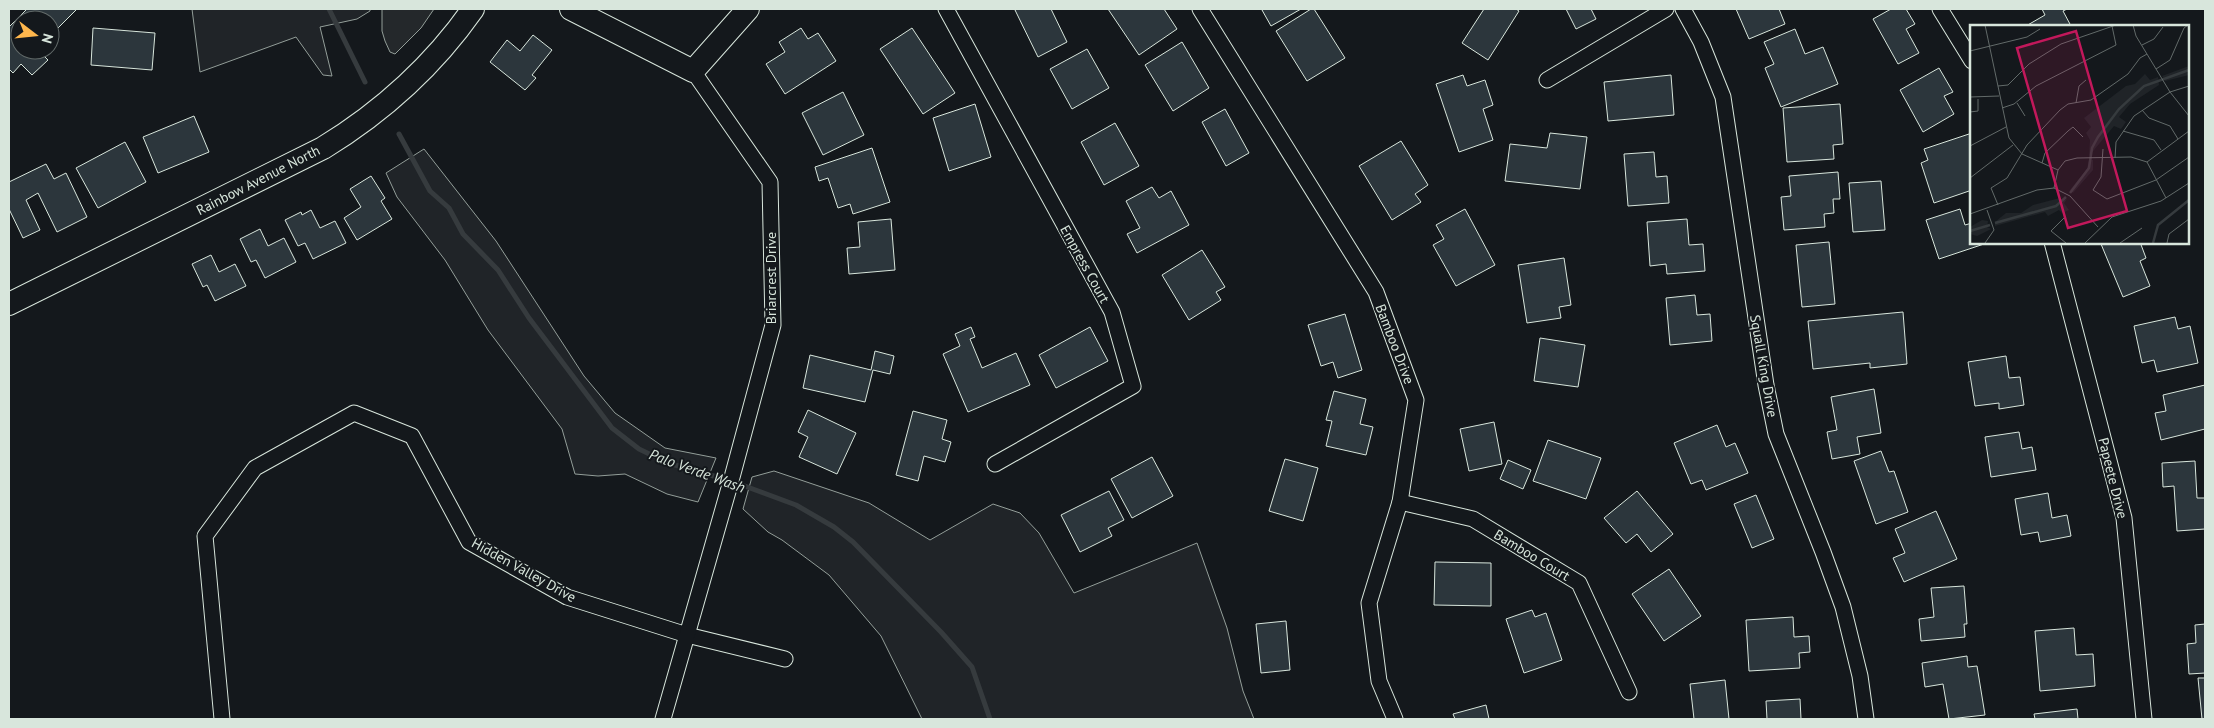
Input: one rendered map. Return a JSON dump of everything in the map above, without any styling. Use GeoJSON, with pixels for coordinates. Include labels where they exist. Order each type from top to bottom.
{"type":"FeatureCollection","features":[{"type":"Feature","properties":{"kind":"street","name":"Rainbow Avenue North"},"geometry":{"type":"LineString","coordinates":[[9,304],[314,152],[353,129],[405,88],[433,59],[472,9]]}},
{"type":"Feature","properties":{"kind":"street","name":"Briarcrest Drive"},"geometry":{"type":"LineString","coordinates":[[571,9],[693,71],[770,182],[773,325],[663,719]]}},
{"type":"Feature","properties":{"kind":"street"},"geometry":{"type":"LineString","coordinates":[[693,71],[748,9]]}},
{"type":"Feature","properties":{"kind":"street","name":"Empress Court"},"geometry":{"type":"LineString","coordinates":[[946,9],[1112,312],[1133,386],[995,464]]}},
{"type":"Feature","properties":{"kind":"street","name":"Bamboo Drive"},"geometry":{"type":"LineString","coordinates":[[1200,9],[1376,292],[1416,400],[1400,502],[1369,603],[1379,681],[1395,719]]}},
{"type":"Feature","properties":{"kind":"street"},"geometry":{"type":"LineString","coordinates":[[1547,80],[1666,9]]}},
{"type":"Feature","properties":{"kind":"street","name":"Squall King Drive"},"geometry":{"type":"LineString","coordinates":[[1683,9],[1701,42],[1724,97],[1766,385],[1776,434],[1843,607],[1860,676],[1866,719]]}},
{"type":"Feature","properties":{"kind":"street"},"geometry":{"type":"LineString","coordinates":[[1940,9],[1970,58]]}},
{"type":"Feature","properties":{"kind":"street","name":"Papeete Drive"},"geometry":{"type":"LineString","coordinates":[[2053,244],[2124,518],[2144,719]]}},
{"type":"Feature","properties":{"kind":"street","name":"Hidden Valley Drive"},"geometry":{"type":"LineString","coordinates":[[222,719],[205,536],[254,468],[354,413],[412,436],[469,542],[567,597],[687,636]]}},
{"type":"Feature","properties":{"kind":"street","name":"Bamboo Court"},"geometry":{"type":"LineString","coordinates":[[1400,502],[1473,519],[1579,583],[1629,692]]}},
{"type":"Feature","properties":{"kind":"street"},"geometry":{"type":"LineString","coordinates":[[687,636],[785,659]]}},
{"type":"Feature","properties":{"kind":"shaded area"},"geometry":{"type":"Polygon","coordinates":[[[192,9],[370,9],[370,11],[357,19],[320,27],[332,76],[323,75],[296,37],[200,72],[192,9]]]}},
{"type":"Feature","properties":{"kind":"shaded area"},"geometry":{"type":"Polygon","coordinates":[[[382,9],[434,9],[421,28],[395,54],[390,52],[382,31],[382,9]]]}},
{"type":"Feature","properties":{"kind":"shaded area"},"geometry":{"type":"Polygon","coordinates":[[[424,149],[496,241],[584,376],[615,413],[665,448],[716,458],[698,502],[667,494],[625,474],[598,476],[575,474],[562,429],[488,330],[445,260],[397,197],[386,173],[424,149]]]}},
{"type":"Feature","properties":{"kind":"shaded area"},"geometry":{"type":"Polygon","coordinates":[[[774,471],[869,503],[930,540],[993,504],[1020,513],[1039,533],[1074,593],[1197,543],[1227,628],[1243,691],[1254,719],[922,719],[881,636],[829,575],[782,540],[768,532],[743,509],[752,477],[774,471]]]}},
{"type":"Feature","properties":{"kind":"building"},"geometry":{"type":"Polygon","coordinates":[[[77,9],[60,26],[60,10],[26,10],[77,9]]]}},
{"type":"Feature","properties":{"kind":"building"},"geometry":{"type":"Polygon","coordinates":[[[1051,9],[1067,42],[1038,57],[1015,10],[1051,9]]]}},
{"type":"Feature","properties":{"kind":"building"},"geometry":{"type":"Polygon","coordinates":[[[1108,9],[1164,9],[1177,29],[1139,55],[1108,9]]]}},
{"type":"Feature","properties":{"kind":"building"},"geometry":{"type":"Polygon","coordinates":[[[1301,9],[1271,26],[1262,10],[1301,9]]]}},
{"type":"Feature","properties":{"kind":"building"},"geometry":{"type":"Polygon","coordinates":[[[1311,9],[1314,9],[1345,58],[1307,81],[1276,31],[1311,9]]]}},
{"type":"Feature","properties":{"kind":"building"},"geometry":{"type":"Polygon","coordinates":[[[1484,9],[1516,9],[1519,11],[1488,60],[1462,43],[1484,9]]]}},
{"type":"Feature","properties":{"kind":"building"},"geometry":{"type":"Polygon","coordinates":[[[1566,9],[1591,9],[1596,19],[1576,29],[1566,9]]]}},
{"type":"Feature","properties":{"kind":"building"},"geometry":{"type":"Polygon","coordinates":[[[1736,9],[1779,9],[1785,24],[1749,39],[1736,9]]]}},
{"type":"Feature","properties":{"kind":"building"},"geometry":{"type":"Polygon","coordinates":[[[1891,9],[1906,9],[1915,24],[1906,29],[1919,53],[1898,64],[1873,19],[1891,9]]]}},
{"type":"Feature","properties":{"kind":"building"},"geometry":{"type":"Polygon","coordinates":[[[2042,9],[2067,9],[2063,11],[2070,25],[2028,25],[2045,15],[2042,9]]]}},
{"type":"Feature","properties":{"kind":"building"},"geometry":{"type":"Polygon","coordinates":[[[9,27],[10,60],[48,60],[32,75],[21,64],[13,73],[9,69],[9,27]]]}},
{"type":"Feature","properties":{"kind":"building"},"geometry":{"type":"Polygon","coordinates":[[[93,28],[155,33],[152,70],[91,65],[93,28]]]}},
{"type":"Feature","properties":{"kind":"building"},"geometry":{"type":"Polygon","coordinates":[[[801,28],[808,39],[818,33],[836,61],[785,94],[766,64],[785,52],[779,42],[801,28]]]}},
{"type":"Feature","properties":{"kind":"building"},"geometry":{"type":"Polygon","coordinates":[[[912,28],[955,93],[923,114],[880,49],[912,28]]]}},
{"type":"Feature","properties":{"kind":"building"},"geometry":{"type":"Polygon","coordinates":[[[1795,29],[1805,54],[1823,47],[1838,84],[1781,107],[1765,68],[1774,64],[1764,42],[1795,29]]]}},
{"type":"Feature","properties":{"kind":"building"},"geometry":{"type":"Polygon","coordinates":[[[533,35],[552,50],[532,75],[536,78],[525,90],[490,62],[507,40],[520,51],[533,35]]]}},
{"type":"Feature","properties":{"kind":"building"},"geometry":{"type":"Polygon","coordinates":[[[1182,42],[1209,88],[1173,111],[1145,65],[1182,42]]]}},
{"type":"Feature","properties":{"kind":"building"},"geometry":{"type":"Polygon","coordinates":[[[1087,49],[1109,88],[1072,109],[1050,69],[1087,49]]]}},
{"type":"Feature","properties":{"kind":"building"},"geometry":{"type":"Polygon","coordinates":[[[1939,68],[1953,92],[1944,96],[1954,114],[1923,132],[1900,90],[1939,68]]]}},
{"type":"Feature","properties":{"kind":"building"},"geometry":{"type":"Polygon","coordinates":[[[1463,75],[1467,86],[1485,80],[1493,105],[1483,109],[1493,140],[1459,152],[1436,84],[1463,75]]]}},
{"type":"Feature","properties":{"kind":"building"},"geometry":{"type":"Polygon","coordinates":[[[1671,75],[1674,115],[1608,121],[1604,82],[1671,75]]]}},
{"type":"Feature","properties":{"kind":"building"},"geometry":{"type":"Polygon","coordinates":[[[843,92],[864,135],[823,155],[802,113],[843,92]]]}},
{"type":"Feature","properties":{"kind":"building"},"geometry":{"type":"Polygon","coordinates":[[[975,104],[991,157],[949,171],[933,118],[975,104]]]}},
{"type":"Feature","properties":{"kind":"building"},"geometry":{"type":"Polygon","coordinates":[[[1840,104],[1843,144],[1833,145],[1834,159],[1787,162],[1783,108],[1840,104]]]}},
{"type":"Feature","properties":{"kind":"building"},"geometry":{"type":"Polygon","coordinates":[[[1225,109],[1249,153],[1226,166],[1202,122],[1225,109]]]}},
{"type":"Feature","properties":{"kind":"building"},"geometry":{"type":"Polygon","coordinates":[[[194,116],[209,152],[158,173],[143,137],[194,116]]]}},
{"type":"Feature","properties":{"kind":"building"},"geometry":{"type":"Polygon","coordinates":[[[1115,123],[1139,166],[1104,185],[1081,142],[1115,123]]]}},
{"type":"Feature","properties":{"kind":"building"},"geometry":{"type":"Polygon","coordinates":[[[1550,133],[1587,137],[1580,189],[1505,181],[1510,144],[1547,148],[1550,133]]]}},
{"type":"Feature","properties":{"kind":"building"},"geometry":{"type":"Polygon","coordinates":[[[1970,134],[1970,191],[1934,203],[1921,163],[1928,160],[1924,149],[1970,134]]]}},
{"type":"Feature","properties":{"kind":"building"},"geometry":{"type":"Polygon","coordinates":[[[1401,141],[1428,185],[1415,194],[1421,202],[1392,220],[1359,166],[1401,141]]]}},
{"type":"Feature","properties":{"kind":"building"},"geometry":{"type":"Polygon","coordinates":[[[125,142],[146,182],[98,208],[76,168],[125,142]]]}},
{"type":"Feature","properties":{"kind":"building"},"geometry":{"type":"Polygon","coordinates":[[[872,148],[890,202],[853,214],[850,204],[838,208],[828,178],[819,181],[815,167],[872,148]]]}},
{"type":"Feature","properties":{"kind":"building"},"geometry":{"type":"Polygon","coordinates":[[[1654,152],[1656,177],[1667,176],[1669,203],[1628,206],[1624,154],[1654,152]]]}},
{"type":"Feature","properties":{"kind":"building"},"geometry":{"type":"Polygon","coordinates":[[[46,164],[54,179],[66,173],[87,217],[57,232],[38,193],[26,200],[40,230],[23,238],[9,209],[9,182],[46,164]]]}},
{"type":"Feature","properties":{"kind":"building"},"geometry":{"type":"Polygon","coordinates":[[[1838,172],[1840,199],[1833,199],[1834,213],[1824,214],[1825,227],[1784,230],[1781,197],[1791,196],[1789,176],[1838,172]]]}},
{"type":"Feature","properties":{"kind":"building"},"geometry":{"type":"Polygon","coordinates":[[[371,176],[385,198],[381,201],[392,219],[357,240],[344,218],[361,207],[350,189],[371,176]]]}},
{"type":"Feature","properties":{"kind":"building"},"geometry":{"type":"Polygon","coordinates":[[[1881,181],[1885,230],[1853,232],[1849,183],[1881,181]]]}},
{"type":"Feature","properties":{"kind":"building"},"geometry":{"type":"Polygon","coordinates":[[[1152,187],[1159,198],[1171,191],[1189,225],[1137,253],[1127,234],[1140,228],[1126,201],[1152,187]]]}},
{"type":"Feature","properties":{"kind":"building"},"geometry":{"type":"Polygon","coordinates":[[[1465,209],[1495,265],[1456,286],[1433,245],[1444,239],[1436,225],[1465,209]]]}},
{"type":"Feature","properties":{"kind":"building"},"geometry":{"type":"Polygon","coordinates":[[[1960,209],[1965,225],[1970,224],[1970,244],[1984,244],[1939,259],[1926,220],[1960,209]]]}},
{"type":"Feature","properties":{"kind":"building"},"geometry":{"type":"Polygon","coordinates":[[[311,210],[320,228],[335,221],[346,243],[313,259],[305,243],[298,246],[285,220],[301,212],[302,215],[311,210]]]}},
{"type":"Feature","properties":{"kind":"building"},"geometry":{"type":"Polygon","coordinates":[[[891,219],[895,270],[849,274],[847,248],[860,247],[858,222],[891,219]]]}},
{"type":"Feature","properties":{"kind":"building"},"geometry":{"type":"Polygon","coordinates":[[[1687,219],[1689,245],[1703,244],[1705,271],[1667,274],[1666,264],[1650,266],[1647,222],[1687,219]]]}},
{"type":"Feature","properties":{"kind":"building"},"geometry":{"type":"Polygon","coordinates":[[[260,229],[268,246],[284,238],[296,262],[265,278],[256,260],[251,262],[240,239],[260,229]]]}},
{"type":"Feature","properties":{"kind":"building"},"geometry":{"type":"Polygon","coordinates":[[[1829,242],[1835,304],[1802,307],[1796,245],[1829,242]]]}},
{"type":"Feature","properties":{"kind":"building"},"geometry":{"type":"Polygon","coordinates":[[[2101,244],[2141,244],[2146,258],[2140,261],[2150,286],[2123,297],[2101,244]]]}},
{"type":"Feature","properties":{"kind":"building"},"geometry":{"type":"Polygon","coordinates":[[[1202,250],[1225,287],[1216,292],[1221,300],[1189,320],[1162,275],[1202,250]]]}},
{"type":"Feature","properties":{"kind":"building"},"geometry":{"type":"Polygon","coordinates":[[[211,255],[219,272],[235,264],[246,286],[215,301],[207,285],[203,287],[192,264],[211,255]]]}},
{"type":"Feature","properties":{"kind":"building"},"geometry":{"type":"Polygon","coordinates":[[[1564,258],[1571,305],[1559,307],[1561,318],[1527,323],[1518,265],[1564,258]]]}},
{"type":"Feature","properties":{"kind":"building"},"geometry":{"type":"Polygon","coordinates":[[[1695,295],[1697,315],[1710,314],[1712,341],[1670,345],[1666,298],[1695,295]]]}},
{"type":"Feature","properties":{"kind":"building"},"geometry":{"type":"Polygon","coordinates":[[[1903,312],[1907,364],[1870,368],[1870,363],[1813,369],[1808,321],[1903,312]]]}},
{"type":"Feature","properties":{"kind":"building"},"geometry":{"type":"Polygon","coordinates":[[[1345,314],[1362,370],[1338,378],[1333,362],[1321,366],[1308,325],[1345,314]]]}},
{"type":"Feature","properties":{"kind":"building"},"geometry":{"type":"Polygon","coordinates":[[[2175,317],[2178,329],[2190,326],[2198,363],[2157,372],[2154,360],[2142,363],[2134,326],[2175,317]]]}},
{"type":"Feature","properties":{"kind":"building"},"geometry":{"type":"Polygon","coordinates":[[[971,327],[975,337],[970,339],[982,368],[1016,353],[1030,385],[968,412],[943,354],[960,346],[955,334],[971,327]]]}},
{"type":"Feature","properties":{"kind":"building"},"geometry":{"type":"Polygon","coordinates":[[[1090,327],[1108,361],[1056,388],[1039,355],[1090,327]]]}},
{"type":"Feature","properties":{"kind":"building"},"geometry":{"type":"Polygon","coordinates":[[[1540,338],[1585,345],[1578,387],[1534,381],[1540,338]]]}},
{"type":"Feature","properties":{"kind":"building"},"geometry":{"type":"Polygon","coordinates":[[[875,351],[894,356],[890,374],[873,370],[865,402],[803,388],[810,355],[871,370],[875,351]]]}},
{"type":"Feature","properties":{"kind":"building"},"geometry":{"type":"Polygon","coordinates":[[[2006,356],[2009,378],[2020,377],[2024,405],[1999,409],[1999,403],[1975,406],[1968,362],[2006,356]]]}},
{"type":"Feature","properties":{"kind":"building"},"geometry":{"type":"Polygon","coordinates":[[[2205,385],[2205,429],[2161,440],[2155,413],[2166,411],[2163,395],[2205,385]]]}},
{"type":"Feature","properties":{"kind":"building"},"geometry":{"type":"Polygon","coordinates":[[[1874,389],[1881,433],[1857,437],[1860,454],[1832,459],[1827,432],[1837,430],[1831,397],[1874,389]]]}},
{"type":"Feature","properties":{"kind":"building"},"geometry":{"type":"Polygon","coordinates":[[[1334,391],[1366,399],[1360,424],[1373,427],[1366,455],[1326,446],[1332,421],[1326,420],[1334,391]]]}},
{"type":"Feature","properties":{"kind":"building"},"geometry":{"type":"Polygon","coordinates":[[[808,410],[856,433],[837,474],[799,457],[808,437],[798,432],[808,410]]]}},
{"type":"Feature","properties":{"kind":"building"},"geometry":{"type":"Polygon","coordinates":[[[913,411],[947,420],[942,439],[951,442],[945,462],[924,456],[918,481],[896,475],[913,411]]]}},
{"type":"Feature","properties":{"kind":"building"},"geometry":{"type":"Polygon","coordinates":[[[1494,422],[1502,464],[1469,471],[1460,429],[1494,422]]]}},
{"type":"Feature","properties":{"kind":"building"},"geometry":{"type":"Polygon","coordinates":[[[1717,425],[1726,447],[1735,443],[1748,473],[1706,490],[1702,480],[1691,484],[1674,443],[1717,425]]]}},
{"type":"Feature","properties":{"kind":"building"},"geometry":{"type":"Polygon","coordinates":[[[2019,432],[2022,449],[2032,447],[2036,470],[1991,477],[1985,437],[2019,432]]]}},
{"type":"Feature","properties":{"kind":"building"},"geometry":{"type":"Polygon","coordinates":[[[1548,440],[1601,458],[1586,499],[1533,481],[1548,440]]]}},
{"type":"Feature","properties":{"kind":"building"},"geometry":{"type":"Polygon","coordinates":[[[1881,451],[1889,472],[1894,471],[1908,512],[1876,524],[1854,461],[1881,451]]]}},
{"type":"Feature","properties":{"kind":"building"},"geometry":{"type":"Polygon","coordinates":[[[1152,457],[1173,496],[1132,518],[1111,479],[1152,457]]]}},
{"type":"Feature","properties":{"kind":"building"},"geometry":{"type":"Polygon","coordinates":[[[1285,459],[1318,468],[1303,521],[1269,511],[1285,459]]]}},
{"type":"Feature","properties":{"kind":"building"},"geometry":{"type":"Polygon","coordinates":[[[1508,460],[1531,470],[1523,489],[1500,479],[1508,460]]]}},
{"type":"Feature","properties":{"kind":"building"},"geometry":{"type":"Polygon","coordinates":[[[2195,461],[2197,498],[2205,498],[2205,529],[2177,531],[2174,486],[2163,487],[2162,463],[2195,461]]]}},
{"type":"Feature","properties":{"kind":"building"},"geometry":{"type":"Polygon","coordinates":[[[1109,491],[1124,520],[1108,528],[1112,536],[1080,552],[1061,515],[1109,491]]]}},
{"type":"Feature","properties":{"kind":"building"},"geometry":{"type":"Polygon","coordinates":[[[1637,491],[1673,534],[1651,552],[1637,534],[1626,543],[1604,518],[1637,491]]]}},
{"type":"Feature","properties":{"kind":"building"},"geometry":{"type":"Polygon","coordinates":[[[2048,493],[2052,518],[2067,515],[2071,536],[2040,542],[2038,532],[2021,535],[2015,499],[2048,493]]]}},
{"type":"Feature","properties":{"kind":"building"},"geometry":{"type":"Polygon","coordinates":[[[1756,495],[1774,539],[1752,548],[1734,504],[1756,495]]]}},
{"type":"Feature","properties":{"kind":"building"},"geometry":{"type":"Polygon","coordinates":[[[1936,511],[1957,559],[1904,582],[1893,558],[1905,553],[1895,529],[1936,511]]]}},
{"type":"Feature","properties":{"kind":"building"},"geometry":{"type":"Polygon","coordinates":[[[1435,562],[1491,563],[1491,606],[1434,605],[1435,562]]]}},
{"type":"Feature","properties":{"kind":"building"},"geometry":{"type":"Polygon","coordinates":[[[1669,569],[1701,616],[1664,641],[1632,594],[1669,569]]]}},
{"type":"Feature","properties":{"kind":"building"},"geometry":{"type":"Polygon","coordinates":[[[1964,586],[1967,624],[1964,624],[1965,637],[1921,641],[1919,619],[1934,617],[1931,588],[1964,586]]]}},
{"type":"Feature","properties":{"kind":"building"},"geometry":{"type":"Polygon","coordinates":[[[1532,610],[1535,617],[1546,613],[1562,660],[1524,673],[1506,619],[1532,610]]]}},
{"type":"Feature","properties":{"kind":"building"},"geometry":{"type":"Polygon","coordinates":[[[1793,617],[1794,637],[1809,636],[1810,652],[1799,653],[1800,668],[1749,671],[1746,620],[1793,617]]]}},
{"type":"Feature","properties":{"kind":"building"},"geometry":{"type":"Polygon","coordinates":[[[1286,621],[1290,670],[1261,673],[1256,624],[1286,621]]]}},
{"type":"Feature","properties":{"kind":"building"},"geometry":{"type":"Polygon","coordinates":[[[2205,624],[2205,673],[2189,674],[2187,644],[2196,643],[2195,625],[2205,624]]]}},
{"type":"Feature","properties":{"kind":"building"},"geometry":{"type":"Polygon","coordinates":[[[2074,628],[2076,655],[2093,654],[2095,686],[2040,691],[2035,631],[2074,628]]]}},
{"type":"Feature","properties":{"kind":"building"},"geometry":{"type":"Polygon","coordinates":[[[1967,656],[1968,667],[1977,666],[1985,715],[1949,719],[1943,684],[1925,687],[1922,663],[1967,656]]]}},
{"type":"Feature","properties":{"kind":"building"},"geometry":{"type":"Polygon","coordinates":[[[2198,678],[2205,678],[2205,718],[2202,719],[2198,678]]]}},
{"type":"Feature","properties":{"kind":"building"},"geometry":{"type":"Polygon","coordinates":[[[1725,680],[1729,719],[1694,719],[1690,684],[1725,680]]]}},
{"type":"Feature","properties":{"kind":"building"},"geometry":{"type":"Polygon","coordinates":[[[1800,699],[1801,719],[1767,719],[1766,701],[1800,699]]]}},
{"type":"Feature","properties":{"kind":"building"},"geometry":{"type":"Polygon","coordinates":[[[1486,705],[1489,719],[1455,719],[1453,714],[1486,705]]]}},
{"type":"Feature","properties":{"kind":"building"},"geometry":{"type":"Polygon","coordinates":[[[2077,709],[2078,719],[2035,719],[2034,714],[2077,709]]]}},
{"type":"Feature","properties":{"kind":"waterway","name":"Palo Verde Wash"},"geometry":{"type":"LineString","coordinates":[[329,9],[365,82]]}},
{"type":"Feature","properties":{"kind":"waterway","name":"Palo Verde Wash"},"geometry":{"type":"LineString","coordinates":[[399,134],[430,191],[449,208],[463,234],[498,270],[529,318],[612,428],[639,449],[668,463],[731,481],[796,505],[834,527],[853,542],[941,632],[972,667],[990,719]]}}]}
